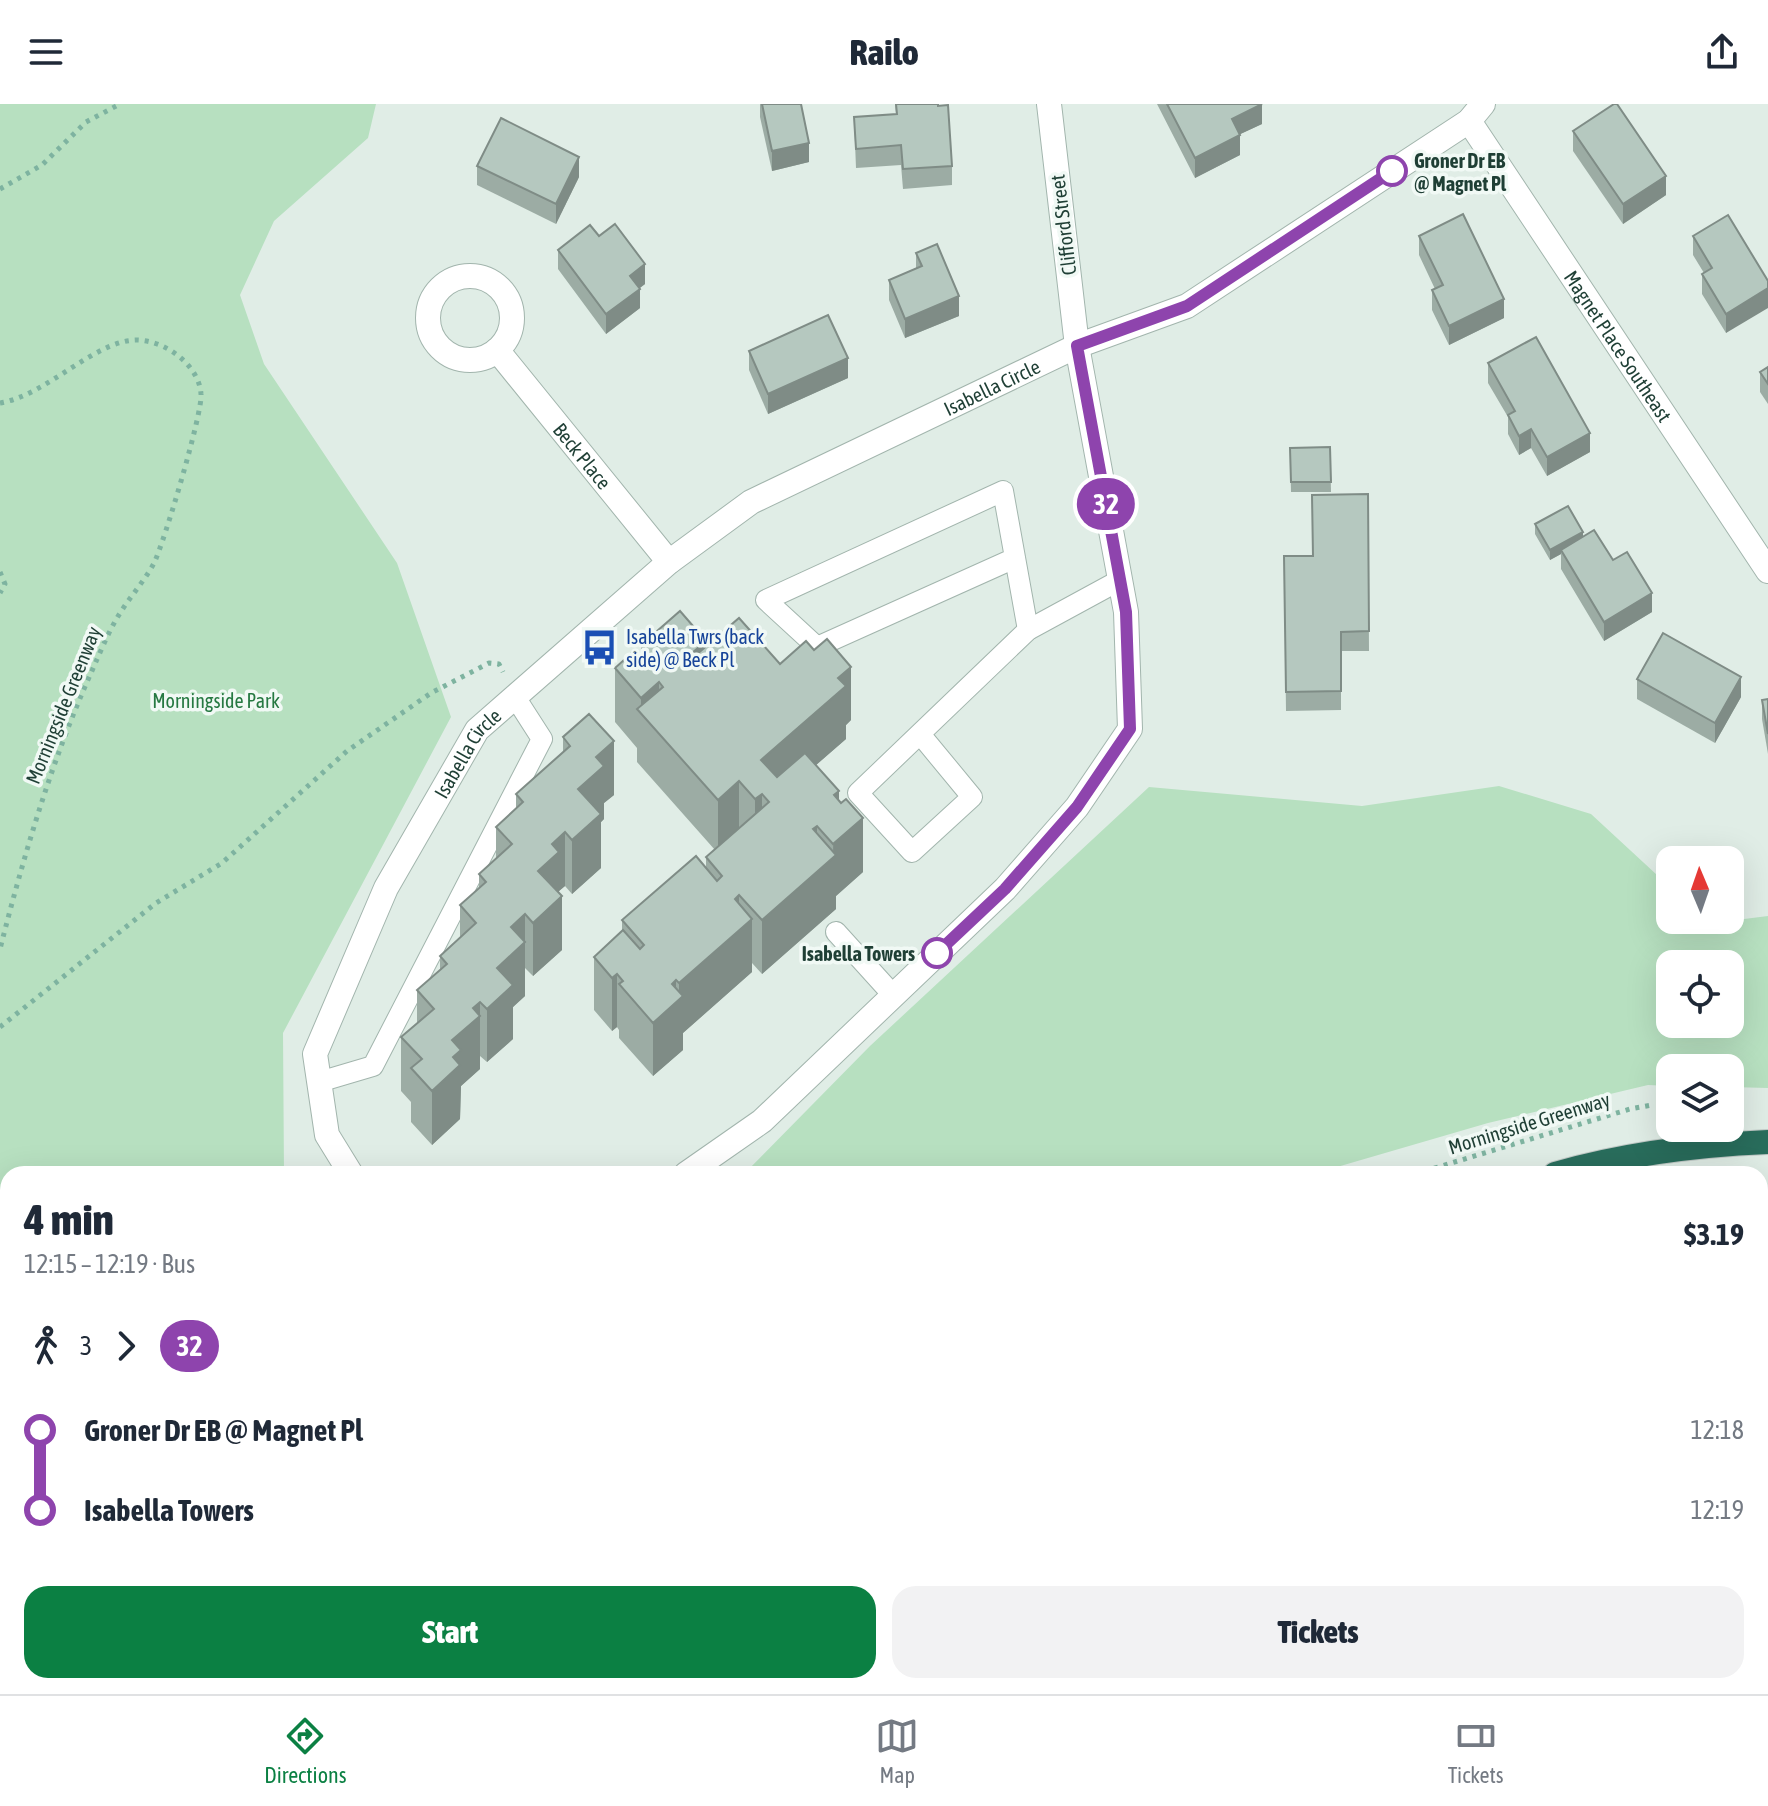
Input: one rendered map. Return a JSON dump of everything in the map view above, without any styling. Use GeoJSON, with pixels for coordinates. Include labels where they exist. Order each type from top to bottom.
{"type":"FeatureCollection","features":[{"type":"Feature","properties":{"kind":"highway"},"geometry":{"type":"LineString","coordinates":[[1597,1166],[1709,1144],[1768,1142]]}},
{"type":"Feature","properties":{"kind":"street","name":"Clifford Street"},"geometry":{"type":"LineString","coordinates":[[1049,104],[1077,346]]}},
{"type":"Feature","properties":{"kind":"street","name":"Isabella Circle"},"geometry":{"type":"LineString","coordinates":[[346,1166],[327,1135],[315,1054],[386,888],[477,730],[669,562],[751,502],[1077,346],[1187,306],[1476,112]]}},
{"type":"Feature","properties":{"kind":"street","name":"Magnet Place Southeast"},"geometry":{"type":"LineString","coordinates":[[1476,112],[1768,571]]}},
{"type":"Feature","properties":{"kind":"street"},"geometry":{"type":"LineString","coordinates":[[697,1166],[762,1121],[1005,889],[1077,807],[1130,729],[1126,612],[1077,346]]}},
{"type":"Feature","properties":{"kind":"street","name":"Beck Place"},"geometry":{"type":"LineString","coordinates":[[497,350],[669,562]]}},
{"type":"Feature","properties":{"kind":"lane"},"geometry":{"type":"LineString","coordinates":[[1015,558],[817,647],[766,600],[1003,491],[1028,630]]}},
{"type":"Feature","properties":{"kind":"lane"},"geometry":{"type":"LineString","coordinates":[[920,734],[972,797],[912,852],[858,793],[1028,630],[1120,580]]}},
{"type":"Feature","properties":{"kind":"lane"},"geometry":{"type":"LineString","coordinates":[[319,1082],[373,1066],[535,754],[542,739],[515,697]]}},
{"type":"Feature","properties":{"kind":"lane"},"geometry":{"type":"LineString","coordinates":[[836,932],[893,995]]}},
{"type":"Feature","properties":{"kind":"path"},"geometry":{"type":"LineString","coordinates":[[0,189],[42,165],[86,122],[120,104]]}},
{"type":"Feature","properties":{"kind":"path","name":"Morningside Greenway"},"geometry":{"type":"LineString","coordinates":[[0,403],[22,399],[102,352],[136,340],[166,348],[193,368],[201,394],[196,429],[155,561],[116,620],[90,674],[39,805],[0,949]]}},
{"type":"Feature","properties":{"kind":"path"},"geometry":{"type":"LineString","coordinates":[[0,572],[5,584],[0,593]]}},
{"type":"Feature","properties":{"kind":"path"},"geometry":{"type":"LineString","coordinates":[[0,1027],[156,903],[222,863],[347,751],[431,693],[489,663],[499,664],[515,697]]}},
{"type":"Feature","properties":{"kind":"path","name":"Morningside Greenway"},"geometry":{"type":"LineString","coordinates":[[1441,1166],[1652,1105]]}},
{"type":"Feature","properties":{"kind":"green space","name":"Morningside Park"},"geometry":{"type":"Polygon","coordinates":[[[0,104],[376,104],[368,138],[274,221],[240,295],[264,364],[397,563],[451,717],[283,1033],[284,1166],[0,1166],[0,104]]]}},
{"type":"Feature","properties":{"kind":"green space"},"geometry":{"type":"Polygon","coordinates":[[[1499,786],[1591,814],[1656,874],[1656,934],[1744,934],[1744,919],[1768,916],[1768,1088],[1744,1087],[1744,1054],[1656,1054],[1656,1085],[1488,1123],[1340,1166],[752,1166],[870,1046],[1149,787],[1362,806],[1499,786]]]}},
{"type":"Feature","properties":{"kind":"building"},"geometry":{"type":"Polygon","coordinates":[[[762,104],[801,104],[809,143],[772,151],[762,104]]]}},
{"type":"Feature","properties":{"kind":"building"},"geometry":{"type":"Polygon","coordinates":[[[896,104],[948,105],[952,166],[903,169],[901,145],[856,149],[854,117],[897,114],[896,104]]]}},
{"type":"Feature","properties":{"kind":"building"},"geometry":{"type":"Polygon","coordinates":[[[1167,104],[1262,104],[1232,119],[1240,135],[1195,158],[1167,104]]]}},
{"type":"Feature","properties":{"kind":"building"},"geometry":{"type":"Polygon","coordinates":[[[1617,104],[1666,176],[1623,204],[1573,131],[1617,104]]]}},
{"type":"Feature","properties":{"kind":"building"},"geometry":{"type":"Polygon","coordinates":[[[501,118],[579,157],[556,204],[477,166],[501,118]]]}},
{"type":"Feature","properties":{"kind":"building"},"geometry":{"type":"Polygon","coordinates":[[[1463,214],[1504,299],[1449,326],[1432,290],[1443,285],[1419,236],[1463,214]]]}},
{"type":"Feature","properties":{"kind":"building"},"geometry":{"type":"Polygon","coordinates":[[[1728,215],[1768,281],[1768,288],[1726,314],[1702,274],[1712,268],[1693,236],[1728,215]]]}},
{"type":"Feature","properties":{"kind":"building"},"geometry":{"type":"Polygon","coordinates":[[[615,224],[645,264],[630,276],[640,289],[606,314],[558,250],[590,225],[599,236],[615,224]]]}},
{"type":"Feature","properties":{"kind":"building"},"geometry":{"type":"Polygon","coordinates":[[[937,244],[959,296],[905,319],[889,280],[922,266],[916,253],[937,244]]]}},
{"type":"Feature","properties":{"kind":"building"},"geometry":{"type":"Polygon","coordinates":[[[828,315],[848,358],[768,394],[749,351],[828,315]]]}},
{"type":"Feature","properties":{"kind":"building"},"geometry":{"type":"Polygon","coordinates":[[[1536,337],[1590,433],[1547,457],[1531,429],[1519,436],[1508,415],[1515,411],[1488,363],[1536,337]]]}},
{"type":"Feature","properties":{"kind":"building"},"geometry":{"type":"Polygon","coordinates":[[[1768,367],[1768,384],[1760,372],[1768,367]]]}},
{"type":"Feature","properties":{"kind":"building"},"geometry":{"type":"Polygon","coordinates":[[[1330,447],[1331,482],[1291,482],[1290,448],[1330,447]]]}},
{"type":"Feature","properties":{"kind":"building"},"geometry":{"type":"Polygon","coordinates":[[[1368,494],[1369,631],[1341,632],[1341,691],[1286,692],[1284,556],[1313,556],[1312,495],[1368,494]]]}},
{"type":"Feature","properties":{"kind":"building"},"geometry":{"type":"Polygon","coordinates":[[[1568,506],[1583,532],[1550,550],[1535,524],[1568,506]]]}},
{"type":"Feature","properties":{"kind":"building"},"geometry":{"type":"Polygon","coordinates":[[[1594,530],[1613,560],[1627,552],[1652,593],[1604,622],[1561,550],[1594,530]]]}},
{"type":"Feature","properties":{"kind":"building"},"geometry":{"type":"Polygon","coordinates":[[[680,611],[706,641],[692,653],[695,656],[739,618],[780,664],[806,641],[814,650],[827,639],[851,667],[838,678],[846,686],[761,760],[777,777],[805,753],[839,791],[834,795],[841,803],[846,799],[863,818],[833,844],[817,826],[813,829],[836,855],[762,920],[739,895],[735,899],[752,919],[679,983],[676,980],[672,984],[683,996],[653,1023],[619,984],[623,981],[617,974],[612,978],[594,957],[623,930],[640,949],[644,945],[622,920],[696,856],[717,881],[722,876],[706,857],[769,802],[762,794],[755,799],[739,781],[718,800],[637,709],[663,687],[659,682],[641,698],[615,668],[634,651],[639,657],[646,650],[641,645],[680,611]]]}},
{"type":"Feature","properties":{"kind":"building"},"geometry":{"type":"Polygon","coordinates":[[[1663,633],[1741,677],[1715,723],[1637,679],[1663,633]]]}},
{"type":"Feature","properties":{"kind":"building"},"geometry":{"type":"Polygon","coordinates":[[[1768,699],[1768,734],[1762,700],[1768,699]]]}},
{"type":"Feature","properties":{"kind":"building"},"geometry":{"type":"Polygon","coordinates":[[[589,714],[614,741],[596,757],[604,766],[578,789],[601,814],[572,840],[565,832],[552,844],[559,852],[538,871],[562,896],[533,923],[525,914],[511,927],[525,942],[497,968],[513,985],[487,1009],[480,1002],[473,1008],[480,1016],[452,1040],[461,1050],[453,1057],[460,1065],[432,1091],[411,1068],[422,1059],[401,1037],[434,1009],[417,990],[447,964],[440,956],[476,923],[460,905],[486,882],[479,874],[512,844],[496,827],[523,802],[516,794],[570,746],[563,737],[589,714]]]}},
{"type":"Feature","properties":{"kind":"bus line","name":"32"},"geometry":{"type":"LineString","coordinates":[[937,953],[1005,889],[1077,807],[1130,729],[1126,612],[1077,346],[1187,306],[1392,171]]}},
{"type":"Feature","properties":{"kind":"place","name":"Groner Dr EB @ Magnet Pl"},"geometry":{"type":"Point","coordinates":[1392,171]}},
{"type":"Feature","properties":{"kind":"place","name":"Isabella Twrs (back side) @ Beck Pl"},"geometry":{"type":"Point","coordinates":[600,647]}},
{"type":"Feature","properties":{"kind":"place","name":"Isabella Towers"},"geometry":{"type":"Point","coordinates":[937,953]}}]}
